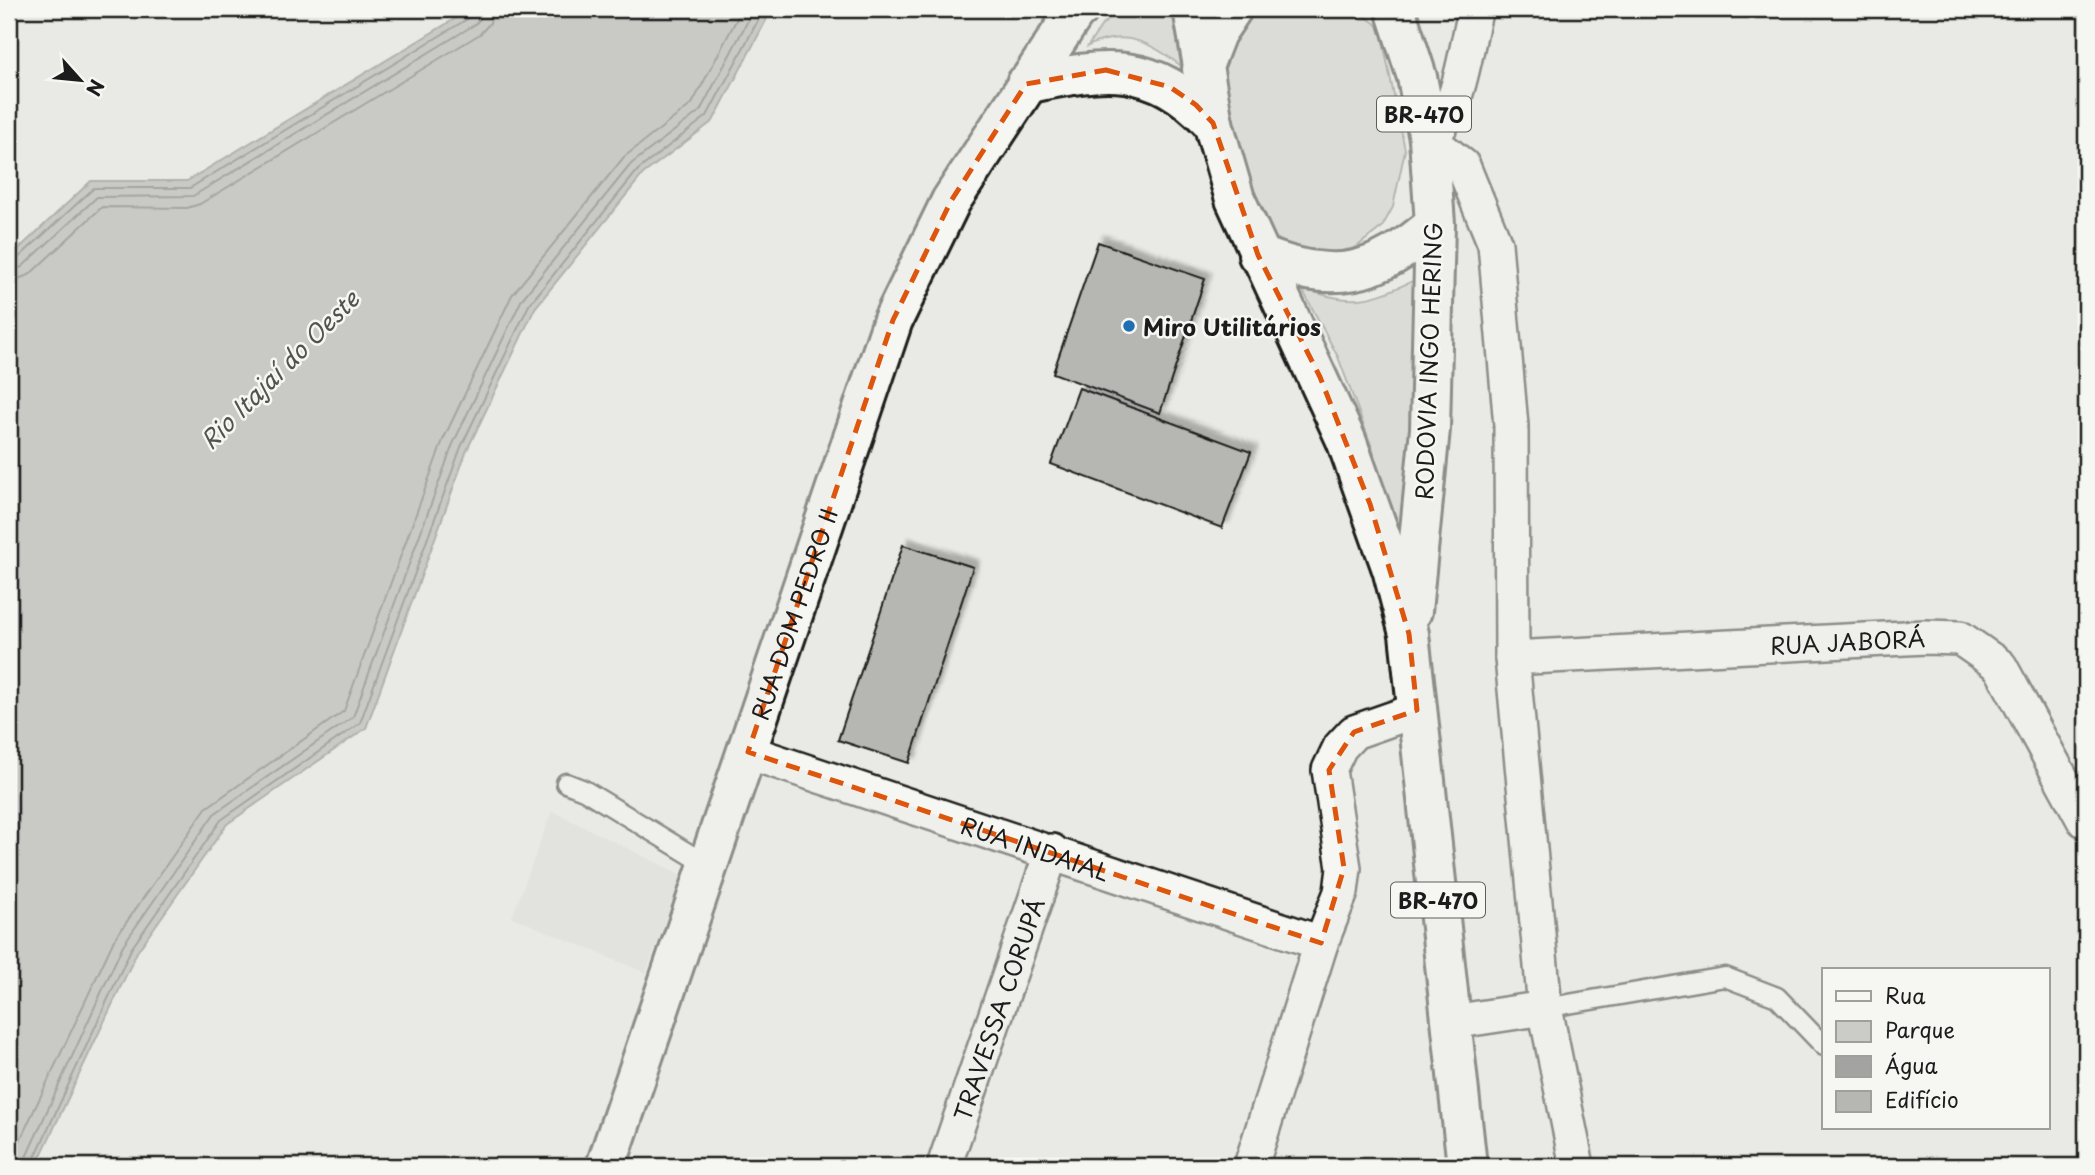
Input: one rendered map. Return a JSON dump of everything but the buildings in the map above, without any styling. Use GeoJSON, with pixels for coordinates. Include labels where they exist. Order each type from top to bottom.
{"type":"FeatureCollection","features":[{"type":"Feature","properties":{"kind":"main road","name":"RODOVIA INGO HERING"},"geometry":{"type":"LineString","coordinates":[[1193,9],[1213,123],[1235,199],[1258,255],[1320,377],[1346,440],[1387,555],[1409,634],[1467,1166]]}},
{"type":"Feature","properties":{"kind":"main road"},"geometry":{"type":"LineString","coordinates":[[1202,69],[1216,33],[1232,9]]}},
{"type":"Feature","properties":{"kind":"main road","name":"RODOVIA INGO HERING"},"geometry":{"type":"LineString","coordinates":[[1395,9],[1417,77],[1429,139],[1435,223],[1430,429],[1409,634]]}},
{"type":"Feature","properties":{"kind":"main road","name":"RUA DOM PEDRO II"},"geometry":{"type":"LineString","coordinates":[[606,1166],[893,320],[951,201],[1077,10]]}},
{"type":"Feature","properties":{"kind":"main road"},"geometry":{"type":"LineString","coordinates":[[1026,84],[1107,69],[1136,74],[1170,87],[1196,105],[1213,123]]}},
{"type":"Feature","properties":{"kind":"main road"},"geometry":{"type":"LineString","coordinates":[[1258,255],[1294,269],[1333,273],[1371,267],[1406,249],[1435,223]]}},
{"type":"Feature","properties":{"kind":"street"},"geometry":{"type":"LineString","coordinates":[[1476,9],[1450,111],[1442,126],[1429,139],[1463,166],[1495,244],[1511,426],[1512,658],[1545,1009],[1577,1166]]}},
{"type":"Feature","properties":{"kind":"street","name":"RUA JABORÁ"},"geometry":{"type":"LineString","coordinates":[[1512,658],[1925,637],[1960,638],[2000,666],[2084,820]]}},
{"type":"Feature","properties":{"kind":"street"},"geometry":{"type":"LineString","coordinates":[[1251,1166],[1321,943],[1341,892],[1344,869],[1329,770],[1340,747],[1354,732],[1417,710]]}},
{"type":"Feature","properties":{"kind":"street","name":"RUA INDAIAL"},"geometry":{"type":"LineString","coordinates":[[748,752],[1052,851],[1321,943]]}},
{"type":"Feature","properties":{"kind":"street","name":"TRAVESSA CORUPÁ"},"geometry":{"type":"LineString","coordinates":[[944,1166],[1052,851]]}},
{"type":"Feature","properties":{"kind":"street"},"geometry":{"type":"LineString","coordinates":[[1451,1022],[1545,1009]]}},
{"type":"Feature","properties":{"kind":"lane"},"geometry":{"type":"LineString","coordinates":[[566,783],[584,790],[709,866]]}},
{"type":"Feature","properties":{"kind":"lane"},"geometry":{"type":"LineString","coordinates":[[1545,1009],[1725,977],[1777,997],[1822,1044]]}},
{"type":"Feature","properties":{"kind":"highlighted area"},"geometry":{"type":"Polygon","coordinates":[[[1106,70],[1170,87],[1196,105],[1213,123],[1258,255],[1320,377],[1370,504],[1409,634],[1417,710],[1354,732],[1329,770],[1344,868],[1321,943],[748,752],[893,320],[951,201],[1026,84],[1106,70]]]}},
{"type":"Feature","properties":{"kind":"shaded area"},"geometry":{"type":"Polygon","coordinates":[[[552,811],[682,875],[646,973],[512,917],[552,811]]]}},
{"type":"Feature","properties":{"kind":"green space"},"geometry":{"type":"Polygon","coordinates":[[[1121,9],[1172,9],[1181,66],[1159,50],[1137,41],[1114,39],[1088,46],[1102,25],[1121,9]]]}},
{"type":"Feature","properties":{"kind":"green space"},"geometry":{"type":"Polygon","coordinates":[[[1252,9],[1355,9],[1380,27],[1405,150],[1393,207],[1382,227],[1355,248],[1326,254],[1294,248],[1265,232],[1214,69],[1252,9]]]}},
{"type":"Feature","properties":{"kind":"green space"},"geometry":{"type":"Polygon","coordinates":[[[1428,274],[1406,599],[1373,450],[1338,357],[1301,287],[1337,298],[1366,298],[1380,295],[1428,274]]]}},
{"type":"Feature","properties":{"kind":"water","name":"Rio Itajaí do Oeste"},"geometry":{"type":"Polygon","coordinates":[[[471,9],[772,9],[713,121],[643,174],[535,308],[467,450],[366,728],[227,824],[137,952],[36,1166],[9,1166],[9,258],[91,181],[187,181],[471,9]]]}},
{"type":"Feature","properties":{"kind":"place","name":"Miro Utilitários"},"geometry":{"type":"Point","coordinates":[1129,326]}}]}
